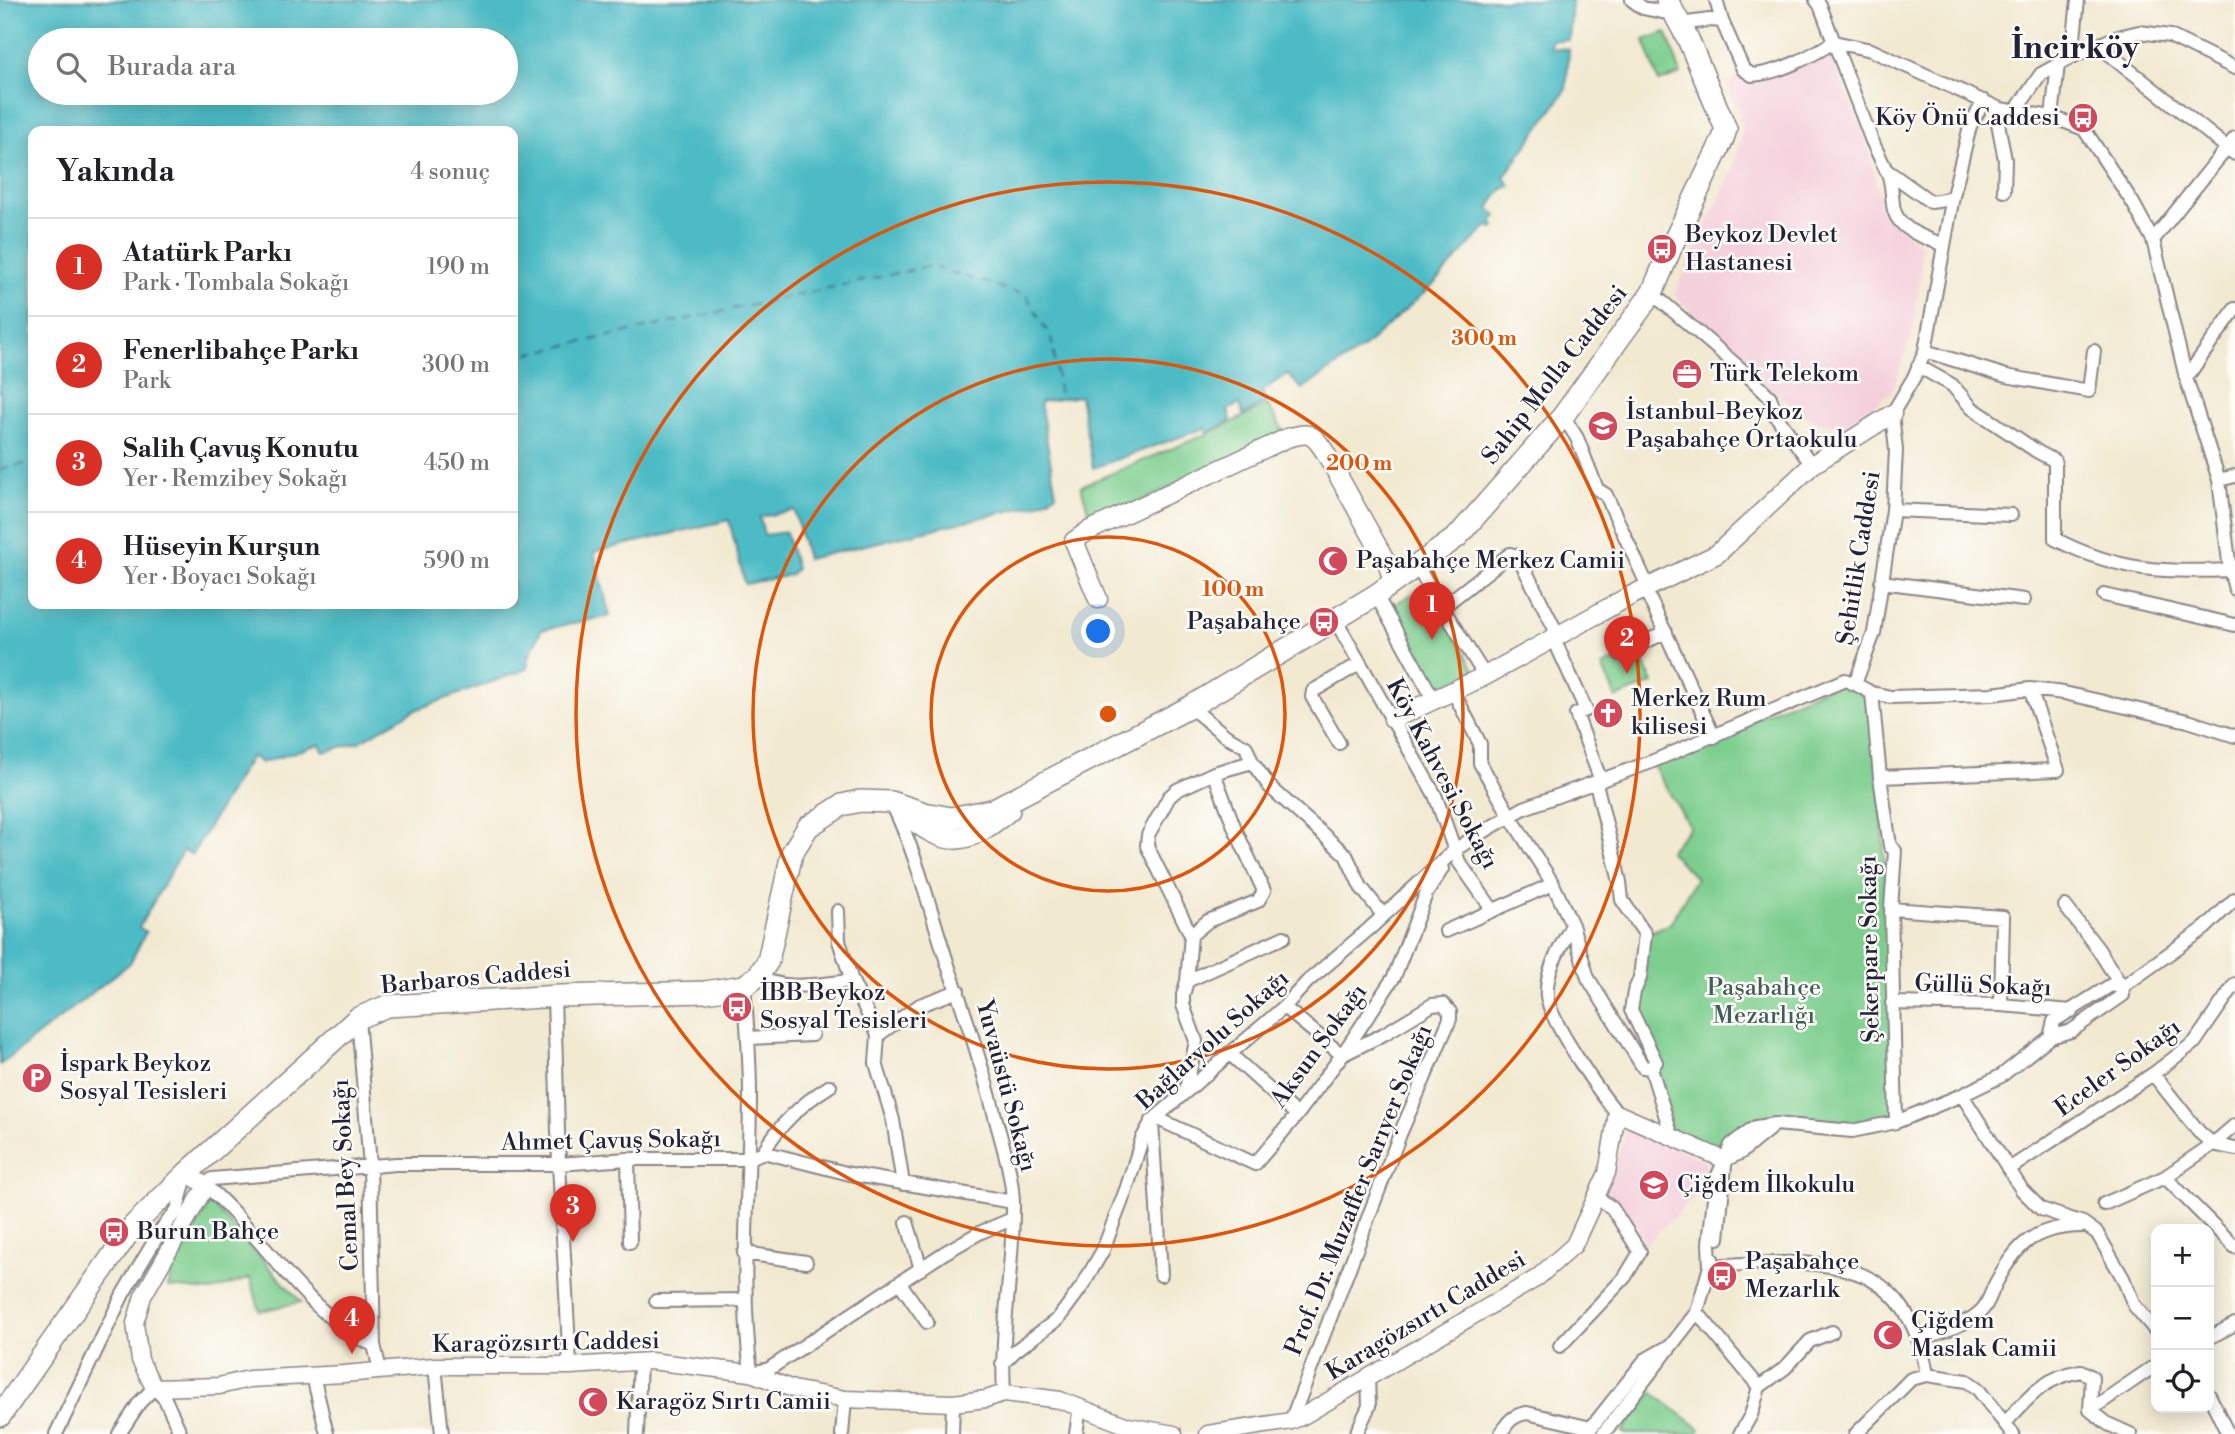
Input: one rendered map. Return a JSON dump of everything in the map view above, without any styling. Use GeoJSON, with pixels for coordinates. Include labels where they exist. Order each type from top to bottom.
{"type":"FeatureCollection","features":[{"type":"Feature","properties":{"kind":"main road","name":"Sahip Molla Caddesi"},"geometry":{"type":"LineString","coordinates":[[1417,566],[1457,537],[1563,415],[1652,293],[1726,129],[1675,13]]}},
{"type":"Feature","properties":{"kind":"main road"},"geometry":{"type":"LineString","coordinates":[[1393,719],[1485,676],[1555,636],[1717,554],[1812,465],[1892,414]]}},
{"type":"Feature","properties":{"kind":"main road"},"geometry":{"type":"LineString","coordinates":[[1098,599],[1074,541],[1087,531],[1287,438],[1307,434],[1315,437],[1325,452],[1388,565],[1385,589]]}},
{"type":"Feature","properties":{"kind":"main road"},"geometry":{"type":"LineString","coordinates":[[751,981],[768,961],[792,853],[808,827],[842,805],[860,801],[891,802],[932,834],[951,839],[973,835],[1017,803],[1027,791],[1190,707],[1336,621],[1417,566]]}},
{"type":"Feature","properties":{"kind":"main road","name":"Barbaros Caddesi"},"geometry":{"type":"LineString","coordinates":[[0,1416],[134,1225],[187,1173],[358,1018],[387,1006],[705,992],[751,981]]}},
{"type":"Feature","properties":{"kind":"street"},"geometry":{"type":"LineString","coordinates":[[1632,0],[1643,8],[1722,21]]}},
{"type":"Feature","properties":{"kind":"street"},"geometry":{"type":"LineString","coordinates":[[1716,0],[1743,69],[1752,75],[1765,75],[1834,42],[1871,50],[2000,109],[2052,117],[2084,129],[2133,203],[2153,240],[2186,378],[2220,480],[2230,570],[2235,589]]}},
{"type":"Feature","properties":{"kind":"street"},"geometry":{"type":"LineString","coordinates":[[1816,0],[1872,141],[1892,181],[1894,209],[1899,220],[1907,228],[1944,245]]}},
{"type":"Feature","properties":{"kind":"street"},"geometry":{"type":"LineString","coordinates":[[2072,57],[2078,0]]}},
{"type":"Feature","properties":{"kind":"street"},"geometry":{"type":"LineString","coordinates":[[2014,113],[2041,74],[2114,38],[2139,32],[2170,36],[2235,68]]}},
{"type":"Feature","properties":{"kind":"street"},"geometry":{"type":"LineString","coordinates":[[2098,45],[2232,146],[2153,240]]}},
{"type":"Feature","properties":{"kind":"street"},"geometry":{"type":"LineString","coordinates":[[2052,117],[2058,64]]}},
{"type":"Feature","properties":{"kind":"street"},"geometry":{"type":"LineString","coordinates":[[1892,414],[1925,351],[1953,196],[1970,126],[1984,102]]}},
{"type":"Feature","properties":{"kind":"street"},"geometry":{"type":"LineString","coordinates":[[2000,109],[1998,123],[2005,160],[2004,191]]}},
{"type":"Feature","properties":{"kind":"street"},"geometry":{"type":"LineString","coordinates":[[1886,170],[1931,202],[1944,201],[1953,196]]}},
{"type":"Feature","properties":{"kind":"street"},"geometry":{"type":"LineString","coordinates":[[1652,293],[1770,397],[1776,416],[1812,465]]}},
{"type":"Feature","properties":{"kind":"street"},"geometry":{"type":"LineString","coordinates":[[2186,378],[2235,309]]}},
{"type":"Feature","properties":{"kind":"street"},"geometry":{"type":"LineString","coordinates":[[1925,351],[2006,376],[2089,391],[2094,351]]}},
{"type":"Feature","properties":{"kind":"street"},"geometry":{"type":"LineString","coordinates":[[1919,366],[1952,385],[1972,408],[2056,461],[2055,539],[2090,555],[2131,568],[2175,572],[2230,570]]}},
{"type":"Feature","properties":{"kind":"street","name":"Şehitlik Caddesi"},"geometry":{"type":"LineString","coordinates":[[1455,849],[1524,808],[1714,737],[1845,680],[1855,684],[1874,633],[1893,510],[1896,450],[1892,414]]}},
{"type":"Feature","properties":{"kind":"street"},"geometry":{"type":"LineString","coordinates":[[1563,415],[1577,438],[1597,489],[1606,495],[1645,580],[1645,589],[1714,737]]}},
{"type":"Feature","properties":{"kind":"street"},"geometry":{"type":"LineString","coordinates":[[2220,480],[2235,476]]}},
{"type":"Feature","properties":{"kind":"street"},"geometry":{"type":"LineString","coordinates":[[1893,510],[2011,515]]}},
{"type":"Feature","properties":{"kind":"street"},"geometry":{"type":"LineString","coordinates":[[1444,606],[1510,554],[1518,556],[1586,710],[1576,714],[1598,782],[1622,900],[1645,934],[1640,978],[1631,1010],[1656,1062],[1651,1068]]}},
{"type":"Feature","properties":{"kind":"street"},"geometry":{"type":"LineString","coordinates":[[1417,566],[1485,676]]}},
{"type":"Feature","properties":{"kind":"street"},"geometry":{"type":"LineString","coordinates":[[1881,582],[2024,600]]}},
{"type":"Feature","properties":{"kind":"street"},"geometry":{"type":"LineString","coordinates":[[1385,589],[1434,700]]}},
{"type":"Feature","properties":{"kind":"street"},"geometry":{"type":"LineString","coordinates":[[2104,595],[2235,625]]}},
{"type":"Feature","properties":{"kind":"street","name":"Köy Kahvesi Sokağı"},"geometry":{"type":"LineString","coordinates":[[1336,621],[1435,795],[1459,862],[1492,909]]}},
{"type":"Feature","properties":{"kind":"street"},"geometry":{"type":"LineString","coordinates":[[1620,654],[1666,632]]}},
{"type":"Feature","properties":{"kind":"street"},"geometry":{"type":"LineString","coordinates":[[1339,743],[1312,697],[1313,691],[1359,664]]}},
{"type":"Feature","properties":{"kind":"street"},"geometry":{"type":"LineString","coordinates":[[1855,684],[1872,693],[1903,697],[1992,694],[2030,689],[2064,693],[2188,721],[2235,736]]}},
{"type":"Feature","properties":{"kind":"street"},"geometry":{"type":"LineString","coordinates":[[1880,777],[2058,770],[2030,689]]}},
{"type":"Feature","properties":{"kind":"street"},"geometry":{"type":"LineString","coordinates":[[1452,691],[1480,744],[1480,763],[1553,884],[1572,925],[1588,978],[1643,1067],[1651,1068]]}},
{"type":"Feature","properties":{"kind":"street","name":"Şekerpare Sokağı"},"geometry":{"type":"LineString","coordinates":[[1872,693],[1880,777],[1890,846],[1895,852],[1891,909],[1896,1122]]}},
{"type":"Feature","properties":{"kind":"street"},"geometry":{"type":"LineString","coordinates":[[1190,707],[1226,736],[1246,747],[1252,762],[1270,787],[1346,855],[1361,887],[1383,915]]}},
{"type":"Feature","properties":{"kind":"street"},"geometry":{"type":"LineString","coordinates":[[1186,1090],[1196,1041],[1182,995],[1187,981],[1191,935],[1147,846],[1148,835],[1169,797],[1177,790],[1214,773],[1252,762]]}},
{"type":"Feature","properties":{"kind":"street"},"geometry":{"type":"LineString","coordinates":[[1191,935],[1208,921],[1258,901],[1264,891],[1235,829],[1214,773]]}},
{"type":"Feature","properties":{"kind":"street","name":"Yuvaüstü Sokağı"},"geometry":{"type":"LineString","coordinates":[[891,802],[908,838],[958,991],[1009,1166],[1013,1219],[1002,1364],[1004,1393]]}},
{"type":"Feature","properties":{"kind":"street","name":"Bağlaryolu Sokağı"},"geometry":{"type":"LineString","coordinates":[[1002,1364],[1014,1351],[1058,1319],[1083,1285],[1103,1250],[1142,1139],[1154,1119],[1284,1007],[1307,982],[1455,849]]}},
{"type":"Feature","properties":{"kind":"street","name":"Aksun Sokağı"},"geometry":{"type":"LineString","coordinates":[[1154,1119],[1255,1164],[1297,1115],[1342,1055],[1394,977],[1426,894],[1455,849]]}},
{"type":"Feature","properties":{"kind":"street"},"geometry":{"type":"LineString","coordinates":[[1446,931],[1553,884]]}},
{"type":"Feature","properties":{"kind":"street"},"geometry":{"type":"LineString","coordinates":[[2050,1037],[2054,1021],[2111,985],[2122,987],[2205,929],[2235,899]]}},
{"type":"Feature","properties":{"kind":"street"},"geometry":{"type":"LineString","coordinates":[[1501,1434],[1506,1423],[1517,1415],[1527,1413],[1597,1431],[1672,1345],[1697,1312],[1718,1243],[1725,1160],[1731,1146],[1749,1131],[1756,1127],[1776,1124],[1852,1131],[1896,1122],[1962,1096],[2001,1076],[2050,1037],[2071,1031],[2123,995],[2122,987],[2098,949],[2065,906]]}},
{"type":"Feature","properties":{"kind":"street"},"geometry":{"type":"LineString","coordinates":[[1891,909],[2003,917],[2001,1005]]}},
{"type":"Feature","properties":{"kind":"street"},"geometry":{"type":"LineString","coordinates":[[838,911],[839,942],[852,981],[878,1035],[876,1063],[893,1120],[904,1184]]}},
{"type":"Feature","properties":{"kind":"street"},"geometry":{"type":"LineString","coordinates":[[1572,925],[1551,967],[1547,997],[1571,1045],[1599,1091],[1617,1113],[1725,1160]]}},
{"type":"Feature","properties":{"kind":"street"},"geometry":{"type":"LineString","coordinates":[[1187,981],[1284,937]]}},
{"type":"Feature","properties":{"kind":"street"},"geometry":{"type":"LineString","coordinates":[[852,981],[792,986],[751,981],[744,1253],[745,1326],[751,1373],[769,1369],[920,1269],[979,1233],[1013,1219]]}},
{"type":"Feature","properties":{"kind":"street","name":"Eceler Sokağı"},"geometry":{"type":"LineString","coordinates":[[2010,1169],[2153,1074],[2195,1042],[2235,984]]}},
{"type":"Feature","properties":{"kind":"street"},"geometry":{"type":"LineString","coordinates":[[878,1035],[920,1005],[958,991]]}},
{"type":"Feature","properties":{"kind":"street"},"geometry":{"type":"LineString","coordinates":[[554,997],[559,1164],[570,1366]]}},
{"type":"Feature","properties":{"kind":"street","name":"Güllü Sokağı"},"geometry":{"type":"LineString","coordinates":[[1892,1003],[2001,1005],[2072,1011]]}},
{"type":"Feature","properties":{"kind":"street","name":"Prof. Dr. Muzaffer Sarıyer Sokağı"},"geometry":{"type":"LineString","coordinates":[[1291,1421],[1400,1134],[1450,1019],[1450,1012],[1443,1004],[1432,1005],[1342,1055]]}},
{"type":"Feature","properties":{"kind":"street"},"geometry":{"type":"LineString","coordinates":[[1284,1007],[1342,1055]]}},
{"type":"Feature","properties":{"kind":"street","name":"Cemal Bey Sokağı"},"geometry":{"type":"LineString","coordinates":[[358,1018],[370,1166],[374,1345],[380,1370]]}},
{"type":"Feature","properties":{"kind":"street"},"geometry":{"type":"LineString","coordinates":[[748,1038],[812,1035]]}},
{"type":"Feature","properties":{"kind":"street"},"geometry":{"type":"LineString","coordinates":[[1229,1053],[1297,1115]]}},
{"type":"Feature","properties":{"kind":"street"},"geometry":{"type":"LineString","coordinates":[[1651,1068],[1672,1137]]}},
{"type":"Feature","properties":{"kind":"street"},"geometry":{"type":"LineString","coordinates":[[2153,1074],[2199,1132],[2213,1144],[2235,1149]]}},
{"type":"Feature","properties":{"kind":"street"},"geometry":{"type":"LineString","coordinates":[[830,1086],[790,1118],[763,1152],[784,1159],[904,1184],[1013,1202]]}},
{"type":"Feature","properties":{"kind":"street"},"geometry":{"type":"LineString","coordinates":[[1962,1096],[2022,1190],[2041,1209],[2087,1226],[2097,1233],[2123,1278],[2134,1305],[2151,1325]]}},
{"type":"Feature","properties":{"kind":"street","name":"Karagözsırtı Caddesi"},"geometry":{"type":"LineString","coordinates":[[1208,1434],[1291,1421],[1303,1416],[1537,1278],[1574,1245],[1607,1173],[1617,1113]]}},
{"type":"Feature","properties":{"kind":"street"},"geometry":{"type":"LineString","coordinates":[[1154,1119],[1161,1275]]}},
{"type":"Feature","properties":{"kind":"street"},"geometry":{"type":"LineString","coordinates":[[2104,1204],[2165,1177],[2213,1144],[2235,1125]]}},
{"type":"Feature","properties":{"kind":"street","name":"Ahmet Çavuş Sokağı"},"geometry":{"type":"LineString","coordinates":[[206,1186],[212,1179],[370,1166],[559,1164],[628,1159],[748,1159],[763,1152]]}},
{"type":"Feature","properties":{"kind":"street"},"geometry":{"type":"LineString","coordinates":[[628,1159],[630,1242]]}},
{"type":"Feature","properties":{"kind":"street"},"geometry":{"type":"LineString","coordinates":[[56,1434],[123,1294],[161,1230],[177,1210],[187,1173],[206,1186],[241,1219],[266,1252],[337,1323],[361,1340],[374,1345]]}},
{"type":"Feature","properties":{"kind":"street"},"geometry":{"type":"LineString","coordinates":[[2165,1177],[2235,1247]]}},
{"type":"Feature","properties":{"kind":"street"},"geometry":{"type":"LineString","coordinates":[[181,1434],[165,1399],[154,1388],[140,1360],[135,1323],[143,1296],[206,1186]]}},
{"type":"Feature","properties":{"kind":"street"},"geometry":{"type":"LineString","coordinates":[[1560,1346],[1625,1277],[1640,1252],[1612,1208],[1596,1197]]}},
{"type":"Feature","properties":{"kind":"street"},"geometry":{"type":"LineString","coordinates":[[160,1200],[161,1230]]}},
{"type":"Feature","properties":{"kind":"street"},"geometry":{"type":"LineString","coordinates":[[907,1222],[920,1269]]}},
{"type":"Feature","properties":{"kind":"street"},"geometry":{"type":"LineString","coordinates":[[1918,1339],[1940,1334],[1982,1310],[2012,1254],[2031,1238],[2058,1227],[2087,1226]]}},
{"type":"Feature","properties":{"kind":"street"},"geometry":{"type":"LineString","coordinates":[[744,1253],[806,1262]]}},
{"type":"Feature","properties":{"kind":"street"},"geometry":{"type":"LineString","coordinates":[[1710,1266],[1782,1263],[1826,1265],[1850,1269],[1877,1281],[1897,1298],[1909,1318],[1923,1350],[1927,1375]]}},
{"type":"Feature","properties":{"kind":"street"},"geometry":{"type":"LineString","coordinates":[[900,1283],[927,1322]]}},
{"type":"Feature","properties":{"kind":"street"},"geometry":{"type":"LineString","coordinates":[[656,1301],[745,1300]]}},
{"type":"Feature","properties":{"kind":"street"},"geometry":{"type":"LineString","coordinates":[[1697,1312],[1759,1387]]}},
{"type":"Feature","properties":{"kind":"street"},"geometry":{"type":"LineString","coordinates":[[2214,1335],[2235,1324]]}},
{"type":"Feature","properties":{"kind":"street"},"geometry":{"type":"LineString","coordinates":[[1740,1434],[1751,1415],[1759,1387],[1785,1368],[1810,1341],[1832,1332]]}},
{"type":"Feature","properties":{"kind":"street"},"geometry":{"type":"LineString","coordinates":[[637,1434],[640,1361]]}},
{"type":"Feature","properties":{"kind":"street","name":"Karagözsırtı Caddesi"},"geometry":{"type":"LineString","coordinates":[[154,1388],[219,1386],[249,1379],[435,1366],[570,1366],[640,1361],[751,1373],[793,1389],[845,1399],[953,1403],[986,1399],[1004,1393],[1060,1400],[1128,1426],[1174,1434]]}},
{"type":"Feature","properties":{"kind":"street"},"geometry":{"type":"LineString","coordinates":[[435,1366],[442,1434]]}},
{"type":"Feature","properties":{"kind":"street"},"geometry":{"type":"LineString","coordinates":[[2090,1410],[2151,1368]]}},
{"type":"Feature","properties":{"kind":"street"},"geometry":{"type":"LineString","coordinates":[[1856,1434],[1911,1379],[1927,1375],[1967,1381],[1977,1388],[2009,1429],[2038,1387],[2056,1378],[2081,1371],[2092,1377],[2090,1410]]}},
{"type":"Feature","properties":{"kind":"street"},"geometry":{"type":"LineString","coordinates":[[313,1376],[327,1434]]}},
{"type":"Feature","properties":{"kind":"street"},"geometry":{"type":"LineString","coordinates":[[1356,1434],[1369,1406],[1368,1376]]}},
{"type":"Feature","properties":{"kind":"street"},"geometry":{"type":"LineString","coordinates":[[118,1434],[140,1402],[154,1388]]}},
{"type":"Feature","properties":{"kind":"street"},"geometry":{"type":"LineString","coordinates":[[842,1434],[845,1399]]}},
{"type":"Feature","properties":{"kind":"street"},"geometry":{"type":"LineString","coordinates":[[952,1434],[953,1403]]}},
{"type":"Feature","properties":{"kind":"street"},"geometry":{"type":"LineString","coordinates":[[2214,1405],[2228,1434]]}},
{"type":"Feature","properties":{"kind":"street"},"geometry":{"type":"LineString","coordinates":[[1076,1434],[1080,1407]]}},
{"type":"Feature","properties":{"kind":"street"},"geometry":{"type":"LineString","coordinates":[[2090,1410],[2108,1424],[2130,1434]]}},
{"type":"Feature","properties":{"kind":"street"},"geometry":{"type":"LineString","coordinates":[[128,1420],[128,1434]]}},
{"type":"Feature","properties":{"kind":"shaded area"},"geometry":{"type":"Polygon","coordinates":[[[1828,52],[1867,140],[1881,205],[1895,223],[1921,244],[1921,272],[1912,336],[1892,391],[1868,411],[1841,426],[1813,420],[1754,377],[1754,359],[1738,354],[1674,295],[1733,170],[1743,129],[1726,84],[1749,73],[1779,76],[1828,52]]]}},
{"type":"Feature","properties":{"kind":"shaded area","name":"Çiğdem İlkokulu"},"geometry":{"type":"Polygon","coordinates":[[[1627,1127],[1707,1161],[1696,1195],[1645,1245],[1633,1218],[1606,1194],[1627,1127]]]}},
{"type":"Feature","properties":{"kind":"green space"},"geometry":{"type":"Polygon","coordinates":[[[1666,32],[1681,74],[1659,82],[1644,40],[1666,32]]]}},
{"type":"Feature","properties":{"kind":"green space"},"geometry":{"type":"Polygon","coordinates":[[[1268,405],[1285,434],[1092,524],[1081,486],[1207,434],[1268,405]]]}},
{"type":"Feature","properties":{"kind":"green space"},"geometry":{"type":"Polygon","coordinates":[[[1426,586],[1476,672],[1437,692],[1388,608],[1426,586]]]}},
{"type":"Feature","properties":{"kind":"green space"},"geometry":{"type":"Polygon","coordinates":[[[1638,650],[1653,683],[1616,698],[1602,666],[1638,650]]]}},
{"type":"Feature","properties":{"kind":"green space","name":"Paşabahçe Mezarlığı"},"geometry":{"type":"Polygon","coordinates":[[[1845,680],[1872,693],[1881,780],[1896,1122],[1852,1131],[1776,1124],[1725,1160],[1672,1137],[1636,1010],[1645,934],[1670,924],[1696,878],[1669,851],[1690,827],[1651,762],[1845,680]]]}},
{"type":"Feature","properties":{"kind":"green space"},"geometry":{"type":"Polygon","coordinates":[[[210,1202],[301,1302],[260,1311],[250,1278],[211,1291],[168,1287],[171,1274],[210,1202]]]}},
{"type":"Feature","properties":{"kind":"green space"},"geometry":{"type":"Polygon","coordinates":[[[1652,1392],[1700,1429],[1696,1434],[1622,1432],[1652,1392]]]}},
{"type":"Feature","properties":{"kind":"water"},"geometry":{"type":"Polygon","coordinates":[[[0,0],[1572,0],[1569,40],[1551,40],[1551,48],[1569,49],[1566,90],[1504,177],[1510,186],[1501,190],[1489,208],[1497,216],[1492,221],[1495,226],[1493,229],[1486,227],[1434,284],[1363,348],[1302,389],[1287,374],[1262,391],[1267,402],[1243,415],[1239,404],[1228,410],[1231,420],[1207,433],[1205,428],[1093,468],[1080,396],[1040,402],[1056,494],[1038,504],[807,559],[794,510],[760,517],[764,535],[786,532],[796,569],[790,575],[745,584],[729,520],[594,552],[610,616],[541,630],[529,657],[527,669],[415,710],[359,742],[323,752],[320,744],[261,763],[251,756],[192,855],[183,850],[139,927],[146,932],[130,963],[0,1065],[0,0]]]}},
{"type":"Feature","properties":{"kind":"ferry route"},"geometry":{"type":"LineString","coordinates":[[518,356],[930,266],[1026,295],[1052,340],[1060,399]]}},
{"type":"Feature","properties":{"kind":"ferry route"},"geometry":{"type":"LineString","coordinates":[[0,469],[28,463]]}},
{"type":"Feature","properties":{"kind":"place","name":"Köy Önü Caddesi"},"geometry":{"type":"Point","coordinates":[2083,118]}},
{"type":"Feature","properties":{"kind":"place","name":"Beykoz Devlet Hastanesi"},"geometry":{"type":"Point","coordinates":[1662,249]}},
{"type":"Feature","properties":{"kind":"place","name":"Türk Telekom"},"geometry":{"type":"Point","coordinates":[1687,374]}},
{"type":"Feature","properties":{"kind":"place","name":"İstanbul-Beykoz Paşabahçe Ortaokulu"},"geometry":{"type":"Point","coordinates":[1603,426]}},
{"type":"Feature","properties":{"kind":"place","name":"Paşabahçe Merkez Camii"},"geometry":{"type":"Point","coordinates":[1333,561]}},
{"type":"Feature","properties":{"kind":"place","name":"Paşabahçe"},"geometry":{"type":"Point","coordinates":[1324,622]}},
{"type":"Feature","properties":{"kind":"place","name":"Atatürk Parkı"},"geometry":{"type":"Point","coordinates":[1432,640]}},
{"type":"Feature","properties":{"kind":"place","name":"Fenerlibahçe Parkı"},"geometry":{"type":"Point","coordinates":[1627,674]}},
{"type":"Feature","properties":{"kind":"place","name":"Merkez Rum kilisesi"},"geometry":{"type":"Point","coordinates":[1608,713]}},
{"type":"Feature","properties":{"kind":"place","name":"İBB Beykoz Sosyal Tesisleri"},"geometry":{"type":"Point","coordinates":[737,1007]}},
{"type":"Feature","properties":{"kind":"place","name":"İspark Beykoz Sosyal Tesisleri"},"geometry":{"type":"Point","coordinates":[37,1078]}},
{"type":"Feature","properties":{"kind":"place","name":"Çiğdem İlkokulu"},"geometry":{"type":"Point","coordinates":[1654,1185]}},
{"type":"Feature","properties":{"kind":"place","name":"Burun Bahçe"},"geometry":{"type":"Point","coordinates":[114,1232]}},
{"type":"Feature","properties":{"kind":"place","name":"Salih Çavuş Konutu"},"geometry":{"type":"Point","coordinates":[573,1242]}},
{"type":"Feature","properties":{"kind":"place","name":"Paşabahçe Mezarlık"},"geometry":{"type":"Point","coordinates":[1722,1276]}},
{"type":"Feature","properties":{"kind":"place","name":"Çiğdem Maslak Camii"},"geometry":{"type":"Point","coordinates":[1888,1335]}},
{"type":"Feature","properties":{"kind":"place","name":"Hüseyin Kurşun"},"geometry":{"type":"Point","coordinates":[352,1354]}},
{"type":"Feature","properties":{"kind":"place","name":"Karagöz Sırtı Camii"},"geometry":{"type":"Point","coordinates":[593,1402]}},
{"type":"Feature","properties":{"kind":"district","name":"İncirköy"},"geometry":{"type":"Point","coordinates":[2075,48]}}]}
